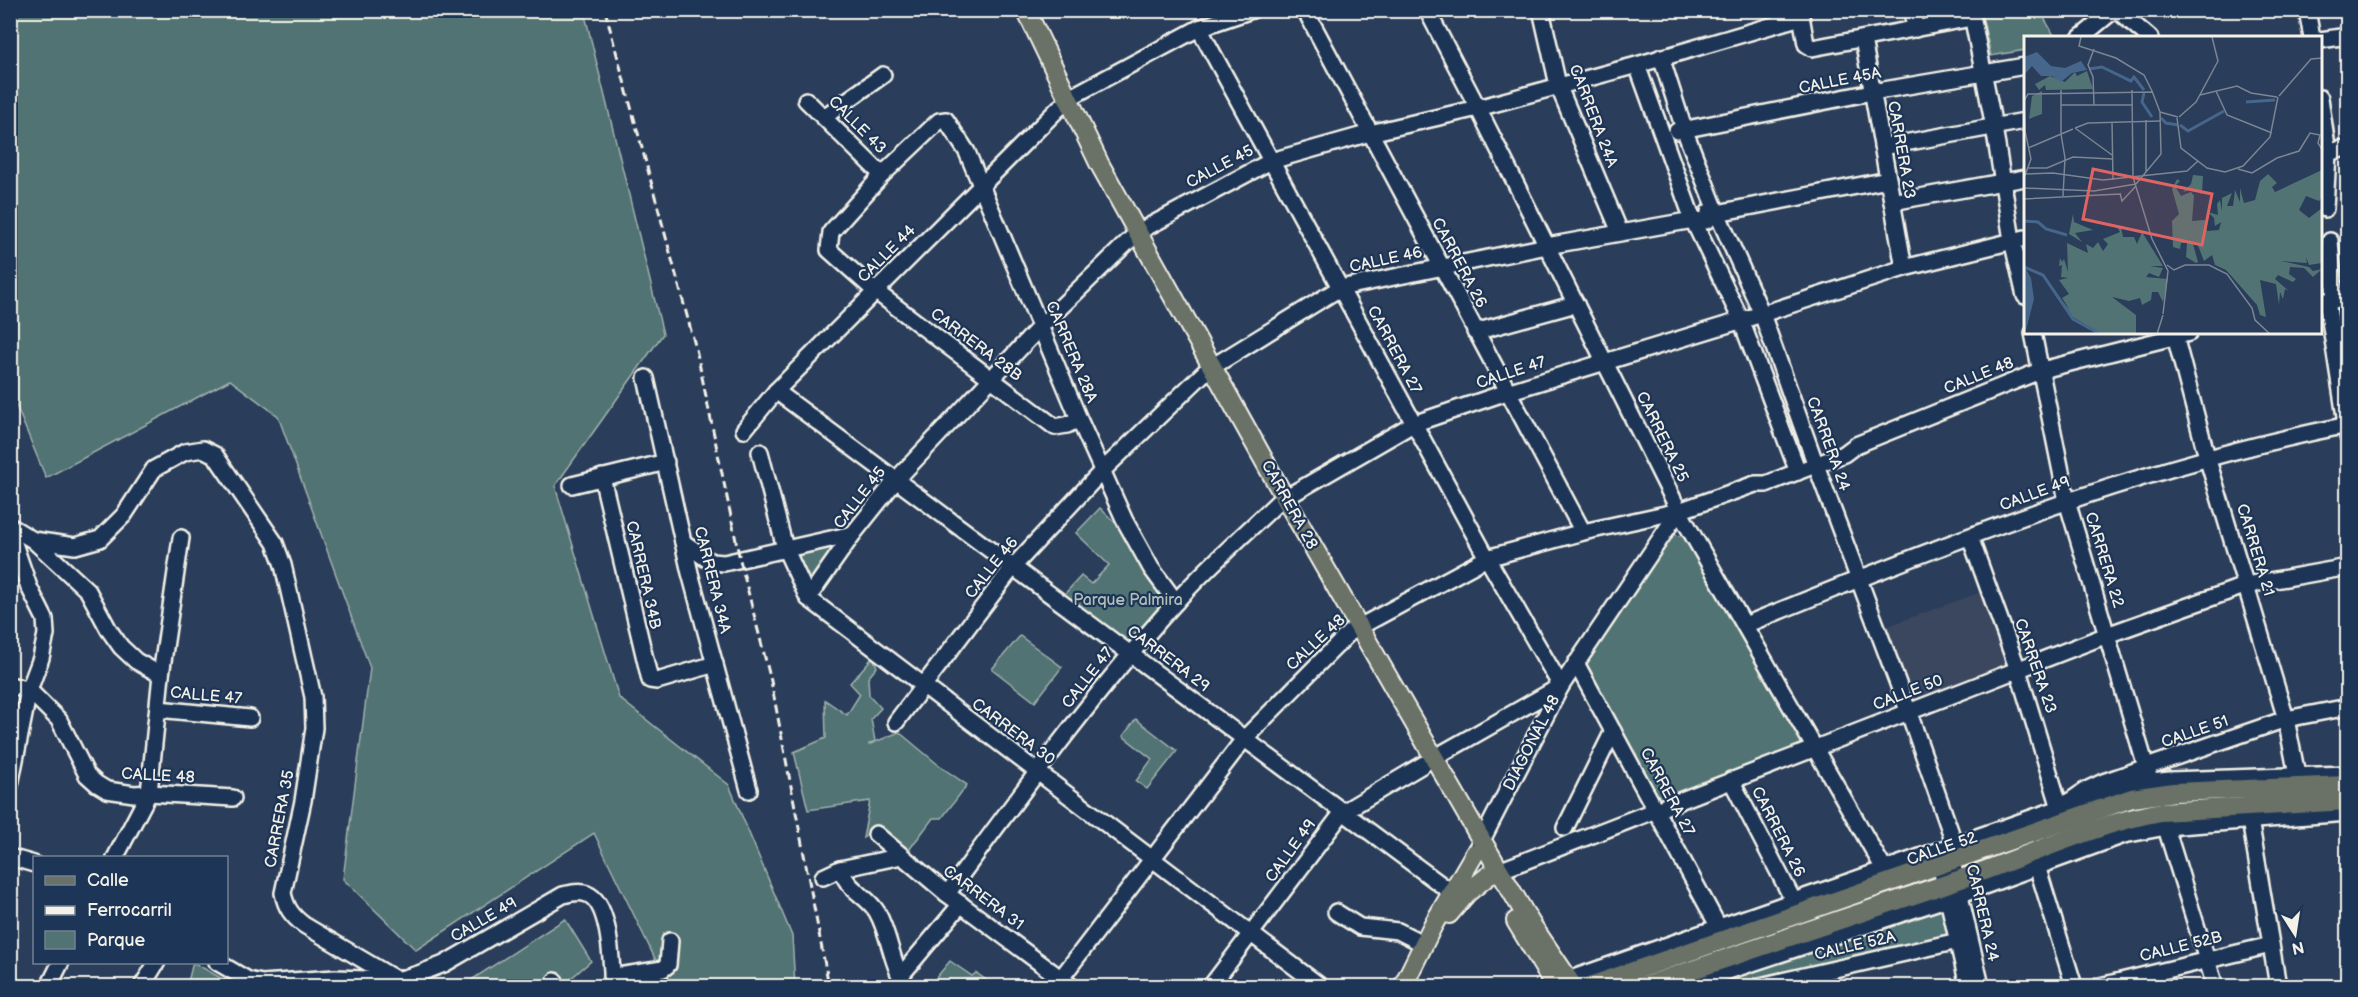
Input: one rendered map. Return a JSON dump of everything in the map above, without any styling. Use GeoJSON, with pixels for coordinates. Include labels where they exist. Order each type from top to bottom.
{"type":"FeatureCollection","features":[{"type":"Feature","properties":{"kind":"main road","name":"CARRERA 28"},"geometry":{"type":"LineString","coordinates":[[1014,10],[1134,234],[1281,500],[1478,847],[1531,924],[1560,985]]}},
{"type":"Feature","properties":{"kind":"main road","name":"CARRERA 28"},"geometry":{"type":"LineString","coordinates":[[1026,10],[1064,103]]}},
{"type":"Feature","properties":{"kind":"main road","name":"CALLE 52"},"geometry":{"type":"LineString","coordinates":[[1590,987],[1722,933],[1946,853],[2106,805],[2150,781],[2348,785]]}},
{"type":"Feature","properties":{"kind":"main road","name":"CALLE 52"},"geometry":{"type":"LineString","coordinates":[[1646,987],[1952,889],[2095,829],[2163,819],[2348,801]]}},
{"type":"Feature","properties":{"kind":"main road","name":"DIAGONAL 48"},"geometry":{"type":"LineString","coordinates":[[1403,987],[1451,892],[1478,847]]}},
{"type":"Feature","properties":{"kind":"main road"},"geometry":{"type":"LineString","coordinates":[[1415,987],[1449,914],[1467,892],[1494,873]]}},
{"type":"Feature","properties":{"kind":"street","name":"CALLE 44"},"geometry":{"type":"LineString","coordinates":[[744,430],[776,392],[1064,103],[1199,28],[1252,10]]}},
{"type":"Feature","properties":{"kind":"street","name":"CARRERA 26"},"geometry":{"type":"LineString","coordinates":[[1305,10],[1582,532]]}},
{"type":"Feature","properties":{"kind":"street","name":"CARRERA 25"},"geometry":{"type":"LineString","coordinates":[[1427,10],[1679,511],[1884,869]]}},
{"type":"Feature","properties":{"kind":"street","name":"CARRERA 24A"},"geometry":{"type":"LineString","coordinates":[[1541,10],[1558,85],[1620,232]]}},
{"type":"Feature","properties":{"kind":"street"},"geometry":{"type":"LineString","coordinates":[[1912,10],[1915,29]]}},
{"type":"Feature","properties":{"kind":"street"},"geometry":{"type":"LineString","coordinates":[[2083,36],[2116,10],[2148,36]]}},
{"type":"Feature","properties":{"kind":"street"},"geometry":{"type":"LineString","coordinates":[[2307,10],[2312,36]]}},
{"type":"Feature","properties":{"kind":"street","name":"CALLE 45"},"geometry":{"type":"LineString","coordinates":[[808,598],[853,534],[896,480],[1040,327],[1134,234],[1271,161],[1370,133],[1478,108],[1637,65],[1800,14]]}},
{"type":"Feature","properties":{"kind":"street"},"geometry":{"type":"LineString","coordinates":[[1800,14],[1806,44],[1812,48],[1915,29],[1971,14],[2003,183],[2019,239],[2024,286]]}},
{"type":"Feature","properties":{"kind":"street","name":"CARRERA 27"},"geometry":{"type":"LineString","coordinates":[[1199,28],[1413,424],[1561,686]]}},
{"type":"Feature","properties":{"kind":"street"},"geometry":{"type":"LineString","coordinates":[[2322,40],[2348,36]]}},
{"type":"Feature","properties":{"kind":"street","name":"CARRERA 23"},"geometry":{"type":"LineString","coordinates":[[1863,39],[1904,268]]}},
{"type":"Feature","properties":{"kind":"street","name":"CARRERA 24"},"geometry":{"type":"LineString","coordinates":[[1661,57],[1684,129],[1717,213],[1762,314],[1814,461],[1909,713],[1946,853],[1958,942],[1968,987]]}},
{"type":"Feature","properties":{"kind":"street"},"geometry":{"type":"LineString","coordinates":[[1637,65],[1693,220],[1743,325],[1796,468]]}},
{"type":"Feature","properties":{"kind":"street","name":"CALLE 45A"},"geometry":{"type":"LineString","coordinates":[[1663,133],[1872,92],[2024,66]]}},
{"type":"Feature","properties":{"kind":"street"},"geometry":{"type":"LineString","coordinates":[[824,117],[883,75]]}},
{"type":"Feature","properties":{"kind":"street","name":"CALLE 43"},"geometry":{"type":"LineString","coordinates":[[806,100],[882,175]]}},
{"type":"Feature","properties":{"kind":"street","name":"CARRERA 28A"},"geometry":{"type":"LineString","coordinates":[[937,123],[946,120],[962,142],[982,184],[1079,420],[1125,521],[1150,568],[1176,602]]}},
{"type":"Feature","properties":{"kind":"street"},"geometry":{"type":"LineString","coordinates":[[1882,147],[2024,121]]}},
{"type":"Feature","properties":{"kind":"street","name":"CALLE 43"},"geometry":{"type":"LineString","coordinates":[[828,250],[831,232],[882,175],[937,123]]}},
{"type":"Feature","properties":{"kind":"street"},"geometry":{"type":"LineString","coordinates":[[2322,127],[2325,209]]}},
{"type":"Feature","properties":{"kind":"street"},"geometry":{"type":"LineString","coordinates":[[2324,156],[2348,147]]}},
{"type":"Feature","properties":{"kind":"street"},"geometry":{"type":"LineString","coordinates":[[1892,202],[2024,178]]}},
{"type":"Feature","properties":{"kind":"street","name":"CALLE 46"},"geometry":{"type":"LineString","coordinates":[[896,722],[1014,567],[1102,471],[1208,369],[1340,288],[1547,246],[1693,220],[1704,212],[1717,213],[1888,180]]}},
{"type":"Feature","properties":{"kind":"street","name":"CALLE 47"},"geometry":{"type":"LineString","coordinates":[[947,894],[1037,772],[1131,653],[1176,602],[1281,500],[1413,424],[1605,362],[1743,325],[1762,314],[1904,268],[2019,239]]}},
{"type":"Feature","properties":{"kind":"street"},"geometry":{"type":"LineString","coordinates":[[2330,241],[2332,300],[2347,429]]}},
{"type":"Feature","properties":{"kind":"street","name":"CARRERA 28B"},"geometry":{"type":"LineString","coordinates":[[828,250],[875,291],[1055,427],[1079,420]]}},
{"type":"Feature","properties":{"kind":"street"},"geometry":{"type":"LineString","coordinates":[[1475,332],[1576,304]]}},
{"type":"Feature","properties":{"kind":"street","name":"CARRERA 22"},"geometry":{"type":"LineString","coordinates":[[2033,334],[2067,501],[2150,781]]}},
{"type":"Feature","properties":{"kind":"street","name":"CALLE 48"},"geometry":{"type":"LineString","coordinates":[[1062,984],[1153,858],[1244,739],[1354,630],[1487,558],[1582,532],[1679,511],[1755,484],[1764,476],[1814,461],[1840,446],[1856,445],[2042,370],[2130,340],[2182,335]]}},
{"type":"Feature","properties":{"kind":"street","name":"CARRERA 21"},"geometry":{"type":"LineString","coordinates":[[2182,335],[2207,457],[2286,719],[2297,775]]}},
{"type":"Feature","properties":{"kind":"street","name":"CARRERA 34A"},"geometry":{"type":"LineString","coordinates":[[646,378],[683,542],[750,790]]}},
{"type":"Feature","properties":{"kind":"street","name":"CARRERA 29"},"geometry":{"type":"LineString","coordinates":[[776,392],[1451,892]]}},
{"type":"Feature","properties":{"kind":"street","name":"CALLE 49"},"geometry":{"type":"LineString","coordinates":[[1745,625],[1859,578],[2067,501],[2207,457],[2347,429]]}},
{"type":"Feature","properties":{"kind":"street","name":"CARRERA 35"},"geometry":{"type":"LineString","coordinates":[[33,540],[75,546],[100,539],[124,515],[154,469],[185,452],[203,449],[215,455],[275,543],[283,565],[313,697],[314,728],[303,801],[283,893],[285,904],[292,916],[304,926],[397,980]]}},
{"type":"Feature","properties":{"kind":"street","name":"CARRERA 30"},"geometry":{"type":"LineString","coordinates":[[760,452],[786,548],[808,598],[1320,987]]}},
{"type":"Feature","properties":{"kind":"street"},"geometry":{"type":"LineString","coordinates":[[572,485],[666,462]]}},
{"type":"Feature","properties":{"kind":"street","name":"CARRERA 34B"},"geometry":{"type":"LineString","coordinates":[[602,477],[650,680],[657,681],[715,664]]}},
{"type":"Feature","properties":{"kind":"street","name":"DIAGONAL 48"},"geometry":{"type":"LineString","coordinates":[[1478,847],[1561,686],[1679,511]]}},
{"type":"Feature","properties":{"kind":"street"},"geometry":{"type":"LineString","coordinates":[[10,526],[33,540],[88,591],[121,647],[136,661],[160,675]]}},
{"type":"Feature","properties":{"kind":"street"},"geometry":{"type":"LineString","coordinates":[[10,532],[29,587],[45,619],[46,634],[41,658],[29,690],[10,784]]}},
{"type":"Feature","properties":{"kind":"street"},"geometry":{"type":"LineString","coordinates":[[683,542],[711,562],[718,563],[853,534]]}},
{"type":"Feature","properties":{"kind":"street","name":"CARRERA 23"},"geometry":{"type":"LineString","coordinates":[[1970,537],[2018,670],[2060,808]]}},
{"type":"Feature","properties":{"kind":"street"},"geometry":{"type":"LineString","coordinates":[[116,856],[149,793],[160,675],[181,538]]}},
{"type":"Feature","properties":{"kind":"street","name":"CALLE 50"},"geometry":{"type":"LineString","coordinates":[[1494,873],[2107,635],[2247,585],[2348,567]]}},
{"type":"Feature","properties":{"kind":"street","name":"CARRERA 27"},"geometry":{"type":"LineString","coordinates":[[1576,663],[1722,933]]}},
{"type":"Feature","properties":{"kind":"street"},"geometry":{"type":"LineString","coordinates":[[10,685],[29,690]]}},
{"type":"Feature","properties":{"kind":"street","name":"CALLE 49"},"geometry":{"type":"LineString","coordinates":[[1211,987],[1342,812],[1561,686]]}},
{"type":"Feature","properties":{"kind":"street","name":"CALLE 48"},"geometry":{"type":"LineString","coordinates":[[29,690],[59,720],[87,775],[107,790],[134,795],[149,793],[233,798]]}},
{"type":"Feature","properties":{"kind":"street","name":"CALLE 51"},"geometry":{"type":"LineString","coordinates":[[2150,781],[2286,719],[2348,707]]}},
{"type":"Feature","properties":{"kind":"street","name":"CALLE 47"},"geometry":{"type":"LineString","coordinates":[[158,709],[250,718]]}},
{"type":"Feature","properties":{"kind":"street"},"geometry":{"type":"LineString","coordinates":[[1565,828],[1613,731]]}},
{"type":"Feature","properties":{"kind":"street","name":"CALLE 52"},"geometry":{"type":"LineString","coordinates":[[1560,985],[1722,933],[1793,900],[1884,869],[1946,853],[2060,808],[2150,781],[2348,774]]}},
{"type":"Feature","properties":{"kind":"street","name":"CARRERA 26"},"geometry":{"type":"LineString","coordinates":[[1731,780],[1793,900]]}},
{"type":"Feature","properties":{"kind":"street","name":"CALLE 52"},"geometry":{"type":"LineString","coordinates":[[1683,987],[1952,889],[2037,866],[2163,819],[2250,820],[2348,813]]}},
{"type":"Feature","properties":{"kind":"street"},"geometry":{"type":"LineString","coordinates":[[2163,819],[2216,987]]}},
{"type":"Feature","properties":{"kind":"street"},"geometry":{"type":"LineString","coordinates":[[2250,820],[2278,987]]}},
{"type":"Feature","properties":{"kind":"street","name":"CARRERA 31"},"geometry":{"type":"LineString","coordinates":[[876,834],[947,894],[1062,984]]}},
{"type":"Feature","properties":{"kind":"street"},"geometry":{"type":"LineString","coordinates":[[823,877],[840,869],[902,856]]}},
{"type":"Feature","properties":{"kind":"street"},"geometry":{"type":"LineString","coordinates":[[10,857],[33,864]]}},
{"type":"Feature","properties":{"kind":"street"},"geometry":{"type":"LineString","coordinates":[[2037,866],[2074,987]]}},
{"type":"Feature","properties":{"kind":"street"},"geometry":{"type":"LineString","coordinates":[[840,869],[849,884],[876,910],[883,925],[896,972],[904,980],[961,904]]}},
{"type":"Feature","properties":{"kind":"street","name":"CARRERA 24"},"geometry":{"type":"LineString","coordinates":[[1952,889],[1981,987]]}},
{"type":"Feature","properties":{"kind":"street","name":"CALLE 49"},"geometry":{"type":"LineString","coordinates":[[397,980],[444,964],[564,895],[576,892],[587,894],[597,900],[604,913],[613,982]]}},
{"type":"Feature","properties":{"kind":"street"},"geometry":{"type":"LineString","coordinates":[[1336,912],[1359,927],[1398,931],[1424,944]]}},
{"type":"Feature","properties":{"kind":"street"},"geometry":{"type":"LineString","coordinates":[[613,982],[663,969],[668,965],[670,940]]}},
{"type":"Feature","properties":{"kind":"street","name":"CALLE 52A"},"geometry":{"type":"LineString","coordinates":[[1760,987],[1958,942]]}},
{"type":"Feature","properties":{"kind":"street","name":"CALLE 52B"},"geometry":{"type":"LineString","coordinates":[[2100,987],[2271,945]]}},
{"type":"Feature","properties":{"kind":"street"},"geometry":{"type":"LineString","coordinates":[[48,987],[60,964]]}},
{"type":"Feature","properties":{"kind":"street"},"geometry":{"type":"LineString","coordinates":[[142,987],[155,964]]}},
{"type":"Feature","properties":{"kind":"street"},"geometry":{"type":"LineString","coordinates":[[219,964],[248,980],[262,983],[335,978],[397,980]]}},
{"type":"Feature","properties":{"kind":"shaded area"},"geometry":{"type":"Polygon","coordinates":[[[1984,591],[2011,665],[1912,701],[1885,627],[1984,591]]]}},
{"type":"Feature","properties":{"kind":"green space"},"geometry":{"type":"Polygon","coordinates":[[[10,11],[584,11],[663,334],[555,486],[619,698],[729,785],[792,936],[795,986],[738,986],[665,979],[594,833],[416,950],[343,879],[370,668],[278,416],[230,380],[46,478],[11,393],[10,11]]]}},
{"type":"Feature","properties":{"kind":"green space"},"geometry":{"type":"Polygon","coordinates":[[[1981,11],[2040,11],[2054,36],[2024,36],[2024,50],[1991,56],[1981,11]]]}},
{"type":"Feature","properties":{"kind":"green space","name":"Parque Palmira"},"geometry":{"type":"Polygon","coordinates":[[[1100,508],[1133,540],[1176,602],[1131,653],[1061,598],[1081,576],[1091,584],[1109,565],[1076,533],[1100,508]]]}},
{"type":"Feature","properties":{"kind":"green space"},"geometry":{"type":"Polygon","coordinates":[[[1676,535],[1687,538],[1809,743],[1657,803],[1585,666],[1664,541],[1676,535]]]}},
{"type":"Feature","properties":{"kind":"green space"},"geometry":{"type":"Polygon","coordinates":[[[847,539],[809,593],[789,550],[847,539]]]}},
{"type":"Feature","properties":{"kind":"green space"},"geometry":{"type":"Polygon","coordinates":[[[1020,636],[1062,667],[1035,702],[992,669],[1020,636]]]}},
{"type":"Feature","properties":{"kind":"green space"},"geometry":{"type":"Polygon","coordinates":[[[873,657],[877,667],[868,678],[869,695],[881,708],[871,719],[875,741],[868,745],[899,732],[967,785],[942,818],[933,818],[909,850],[901,852],[875,830],[863,838],[870,801],[808,810],[794,752],[826,738],[825,700],[847,715],[860,694],[850,683],[873,657]]]}},
{"type":"Feature","properties":{"kind":"green space"},"geometry":{"type":"Polygon","coordinates":[[[1136,719],[1177,751],[1147,789],[1136,781],[1152,759],[1123,736],[1136,719]]]}},
{"type":"Feature","properties":{"kind":"green space"},"geometry":{"type":"Polygon","coordinates":[[[1942,905],[1950,938],[1740,986],[1708,986],[1942,905]]]}},
{"type":"Feature","properties":{"kind":"green space"},"geometry":{"type":"Polygon","coordinates":[[[565,919],[591,961],[562,986],[462,986],[565,919]]]}},
{"type":"Feature","properties":{"kind":"green space"},"geometry":{"type":"Polygon","coordinates":[[[950,961],[972,976],[976,973],[995,986],[935,986],[931,984],[950,961]]]}},
{"type":"Feature","properties":{"kind":"green space"},"geometry":{"type":"Polygon","coordinates":[[[192,964],[196,964],[235,986],[187,986],[192,964]]]}},
{"type":"Feature","properties":{"kind":"railway"},"geometry":{"type":"LineString","coordinates":[[605,10],[697,353],[740,560],[771,681],[829,986]]}}]}
